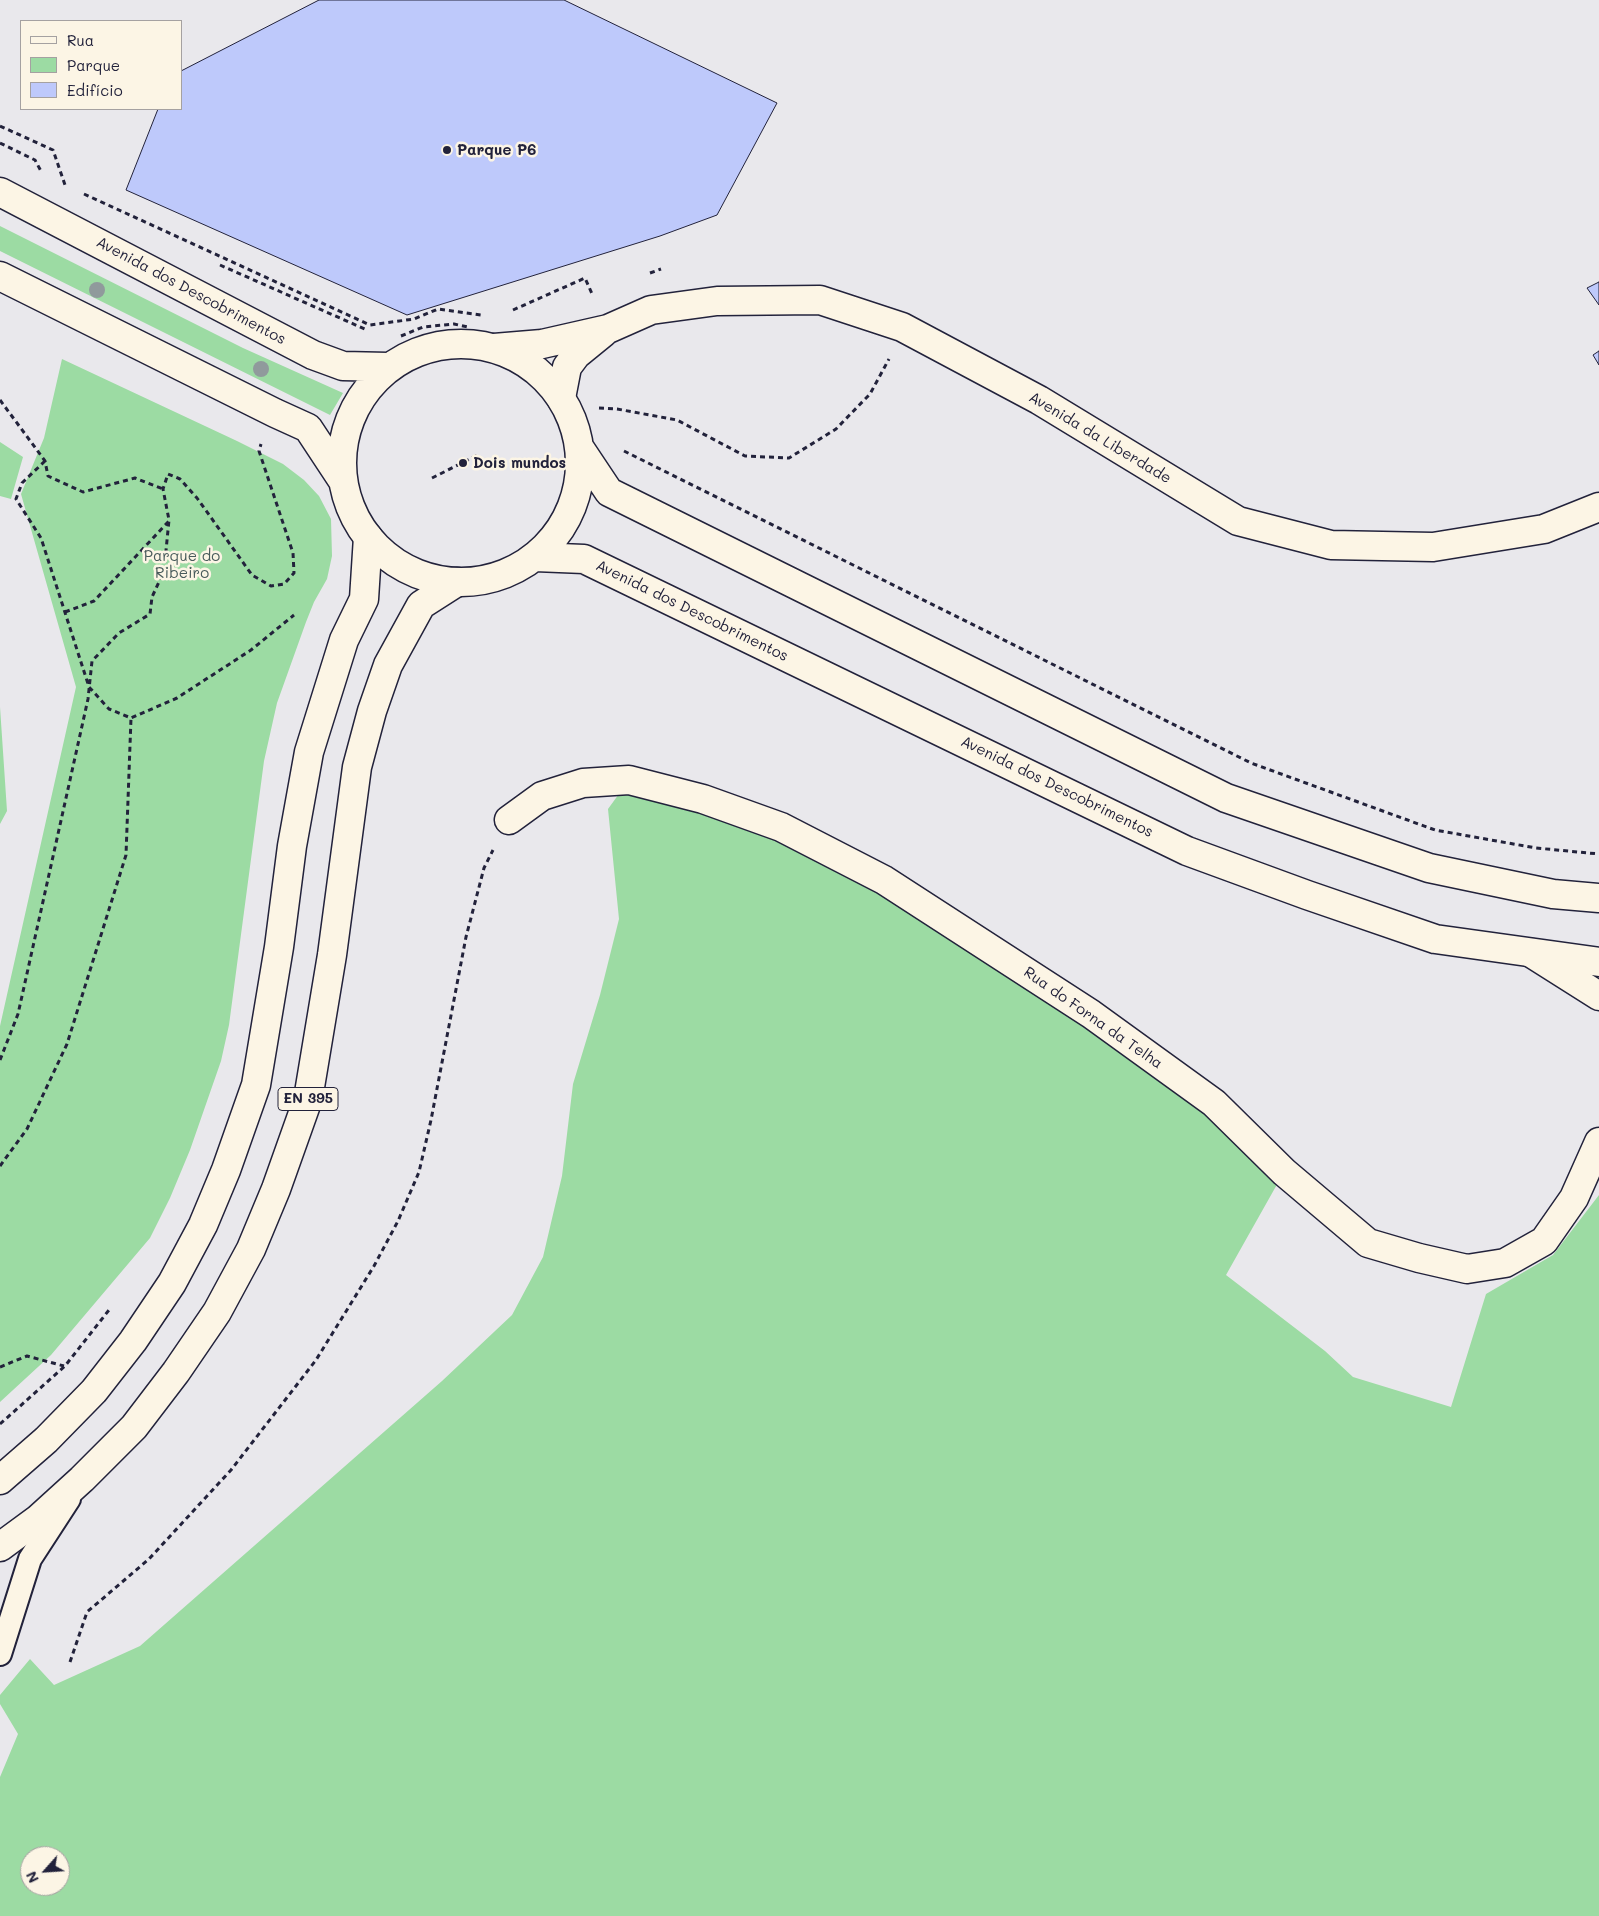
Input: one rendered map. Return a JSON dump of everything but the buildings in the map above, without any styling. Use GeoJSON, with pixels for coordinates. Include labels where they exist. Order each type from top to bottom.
{"type":"FeatureCollection","features":[{"type":"Feature","properties":{"kind":"main road","name":"Avenida dos Descobrimentos"},"geometry":{"type":"LineString","coordinates":[[0,192],[312,355],[343,366],[388,367]]}},
{"type":"Feature","properties":{"kind":"main road"},"geometry":{"type":"LineString","coordinates":[[0,276],[274,414],[308,428],[343,481]]}},
{"type":"Feature","properties":{"kind":"main road","name":"Avenida da Liberdade"},"geometry":{"type":"LineString","coordinates":[[494,348],[542,344],[608,330],[651,310],[717,302],[820,300],[902,327],[1039,400],[1238,521],[1331,544],[1433,546],[1544,529],[1599,507]]}},
{"type":"Feature","properties":{"kind":"main road","name":"Avenida da Liberdade"},"geometry":{"type":"LineString","coordinates":[[561,398],[567,367],[576,355],[608,330]]}},
{"type":"Feature","properties":{"kind":"main road"},"geometry":{"type":"LineString","coordinates":[[458,343],[494,348],[520,359],[543,376],[561,398],[573,422],[579,448],[579,478],[571,508],[556,534],[534,557],[511,571],[484,579],[456,582],[431,578],[408,569],[386,556],[368,538],[352,511],[343,481],[342,449],[350,418],[366,390],[388,367],[421,349],[458,343]]}},
{"type":"Feature","properties":{"kind":"main road"},"geometry":{"type":"LineString","coordinates":[[579,448],[609,492],[1226,798],[1429,868],[1553,894],[1599,898]]}},
{"type":"Feature","properties":{"kind":"main road","name":"EN 395"},"geometry":{"type":"LineString","coordinates":[[0,1480],[46,1440],[94,1391],[133,1341],[172,1283],[203,1225],[226,1170],[256,1084],[279,947],[292,846],[309,752],[344,640],[364,599],[368,538]]}},
{"type":"Feature","properties":{"kind":"main road","name":"Avenida dos Descobrimentos"},"geometry":{"type":"LineString","coordinates":[[534,557],[584,560],[1187,851],[1307,896],[1435,939],[1599,962]]}},
{"type":"Feature","properties":{"kind":"main road","name":"EN 395"},"geometry":{"type":"LineString","coordinates":[[0,1547],[38,1519],[82,1479],[134,1427],[176,1372],[217,1312],[251,1249],[276,1190],[308,1099],[332,955],[357,767],[372,711],[388,665],[421,605],[456,582]]}},
{"type":"Feature","properties":{"kind":"main road","name":"Rua do Forna da Telha"},"geometry":{"type":"LineString","coordinates":[[509,820],[542,796],[550,793],[583,782],[629,780],[703,800],[781,827],[884,880],[1091,1014],[1214,1103],[1284,1172],[1368,1243],[1419,1258],[1467,1269],[1505,1263],[1544,1241],[1574,1198],[1599,1142]]}},
{"type":"Feature","properties":{"kind":"main road"},"geometry":{"type":"LineString","coordinates":[[1531,953],[1599,996]]}},
{"type":"Feature","properties":{"kind":"lane"},"geometry":{"type":"LineString","coordinates":[[0,1654],[30,1558],[82,1479]]}},
{"type":"Feature","properties":{"kind":"path"},"geometry":{"type":"LineString","coordinates":[[0,126],[53,150],[64,185],[73,189]]}},
{"type":"Feature","properties":{"kind":"path"},"geometry":{"type":"LineString","coordinates":[[0,143],[36,160],[44,178]]}},
{"type":"Feature","properties":{"kind":"path"},"geometry":{"type":"LineString","coordinates":[[82,193],[370,325],[414,319],[438,309],[488,316]]}},
{"type":"Feature","properties":{"kind":"path"},"geometry":{"type":"LineString","coordinates":[[216,263],[371,332]]}},
{"type":"Feature","properties":{"kind":"path"},"geometry":{"type":"LineString","coordinates":[[644,276],[661,269]]}},
{"type":"Feature","properties":{"kind":"path"},"geometry":{"type":"LineString","coordinates":[[506,314],[585,278],[593,296]]}},
{"type":"Feature","properties":{"kind":"path"},"geometry":{"type":"LineString","coordinates":[[584,300],[601,293]]}},
{"type":"Feature","properties":{"kind":"path"},"geometry":{"type":"LineString","coordinates":[[398,337],[423,327],[454,324],[473,328]]}},
{"type":"Feature","properties":{"kind":"path"},"geometry":{"type":"LineString","coordinates":[[599,408],[617,409],[677,420],[745,456],[789,458],[836,429],[870,394],[891,356],[902,327]]}},
{"type":"Feature","properties":{"kind":"path"},"geometry":{"type":"LineString","coordinates":[[0,400],[45,461],[48,476],[83,492],[135,478],[163,489]]}},
{"type":"Feature","properties":{"kind":"path"},"geometry":{"type":"LineString","coordinates":[[0,1060],[18,1014],[89,687],[92,661],[119,633],[150,614],[152,597],[164,571],[169,520],[163,489],[168,474],[180,479],[197,498],[252,575],[271,586],[284,584],[294,573],[294,553],[259,451],[274,414]]}},
{"type":"Feature","properties":{"kind":"path"},"geometry":{"type":"LineString","coordinates":[[620,448],[1251,763],[1434,830],[1536,848],[1599,854]]}},
{"type":"Feature","properties":{"kind":"path"},"geometry":{"type":"LineString","coordinates":[[432,478],[478,455]]}},
{"type":"Feature","properties":{"kind":"path"},"geometry":{"type":"LineString","coordinates":[[45,461],[22,483],[16,499],[41,538],[89,687],[109,709],[131,718],[177,698],[251,650],[294,615]]}},
{"type":"Feature","properties":{"kind":"path"},"geometry":{"type":"LineString","coordinates":[[65,612],[94,601],[169,520]]}},
{"type":"Feature","properties":{"kind":"path"},"geometry":{"type":"LineString","coordinates":[[0,1166],[27,1129],[67,1044],[126,855],[131,718]]}},
{"type":"Feature","properties":{"kind":"path"},"geometry":{"type":"LineString","coordinates":[[70,1662],[87,1612],[149,1559],[232,1470],[316,1360],[378,1259],[398,1221],[419,1172],[431,1120],[466,937],[484,868],[509,820]]}},
{"type":"Feature","properties":{"kind":"path"},"geometry":{"type":"LineString","coordinates":[[0,1424],[65,1366],[112,1307]]}},
{"type":"Feature","properties":{"kind":"path"},"geometry":{"type":"LineString","coordinates":[[0,1368],[27,1356],[65,1366]]}},
{"type":"Feature","properties":{"kind":"green space"},"geometry":{"type":"Polygon","coordinates":[[[0,226],[243,348],[343,393],[330,415],[0,251],[0,226]]]}},
{"type":"Feature","properties":{"kind":"green space","name":"Parque do Ribeiro"},"geometry":{"type":"Polygon","coordinates":[[[62,359],[283,464],[304,480],[319,496],[331,519],[332,556],[327,579],[314,602],[277,703],[264,761],[229,1025],[221,1061],[190,1150],[170,1198],[150,1238],[51,1355],[0,1402],[0,1026],[76,687],[21,494],[44,438],[62,359]]]}},
{"type":"Feature","properties":{"kind":"green space"},"geometry":{"type":"Polygon","coordinates":[[[0,442],[23,457],[11,499],[0,496],[0,442]]]}},
{"type":"Feature","properties":{"kind":"green space"},"geometry":{"type":"Polygon","coordinates":[[[0,707],[7,811],[0,824],[0,707]]]}},
{"type":"Feature","properties":{"kind":"green space"},"geometry":{"type":"Polygon","coordinates":[[[629,780],[781,827],[1091,1014],[1284,1172],[1226,1275],[1325,1351],[1353,1377],[1451,1407],[1486,1294],[1553,1255],[1599,1195],[1599,1916],[0,1916],[0,1777],[18,1734],[0,1704],[0,1695],[30,1659],[54,1685],[140,1646],[442,1381],[512,1315],[543,1257],[562,1176],[573,1084],[600,995],[619,919],[608,809],[629,780]]]}},
{"type":"Feature","properties":{"kind":"place","name":"Parque P6"},"geometry":{"type":"Point","coordinates":[447,150]}},
{"type":"Feature","properties":{"kind":"place","name":"Dois mundos"},"geometry":{"type":"Point","coordinates":[463,463]}}]}
